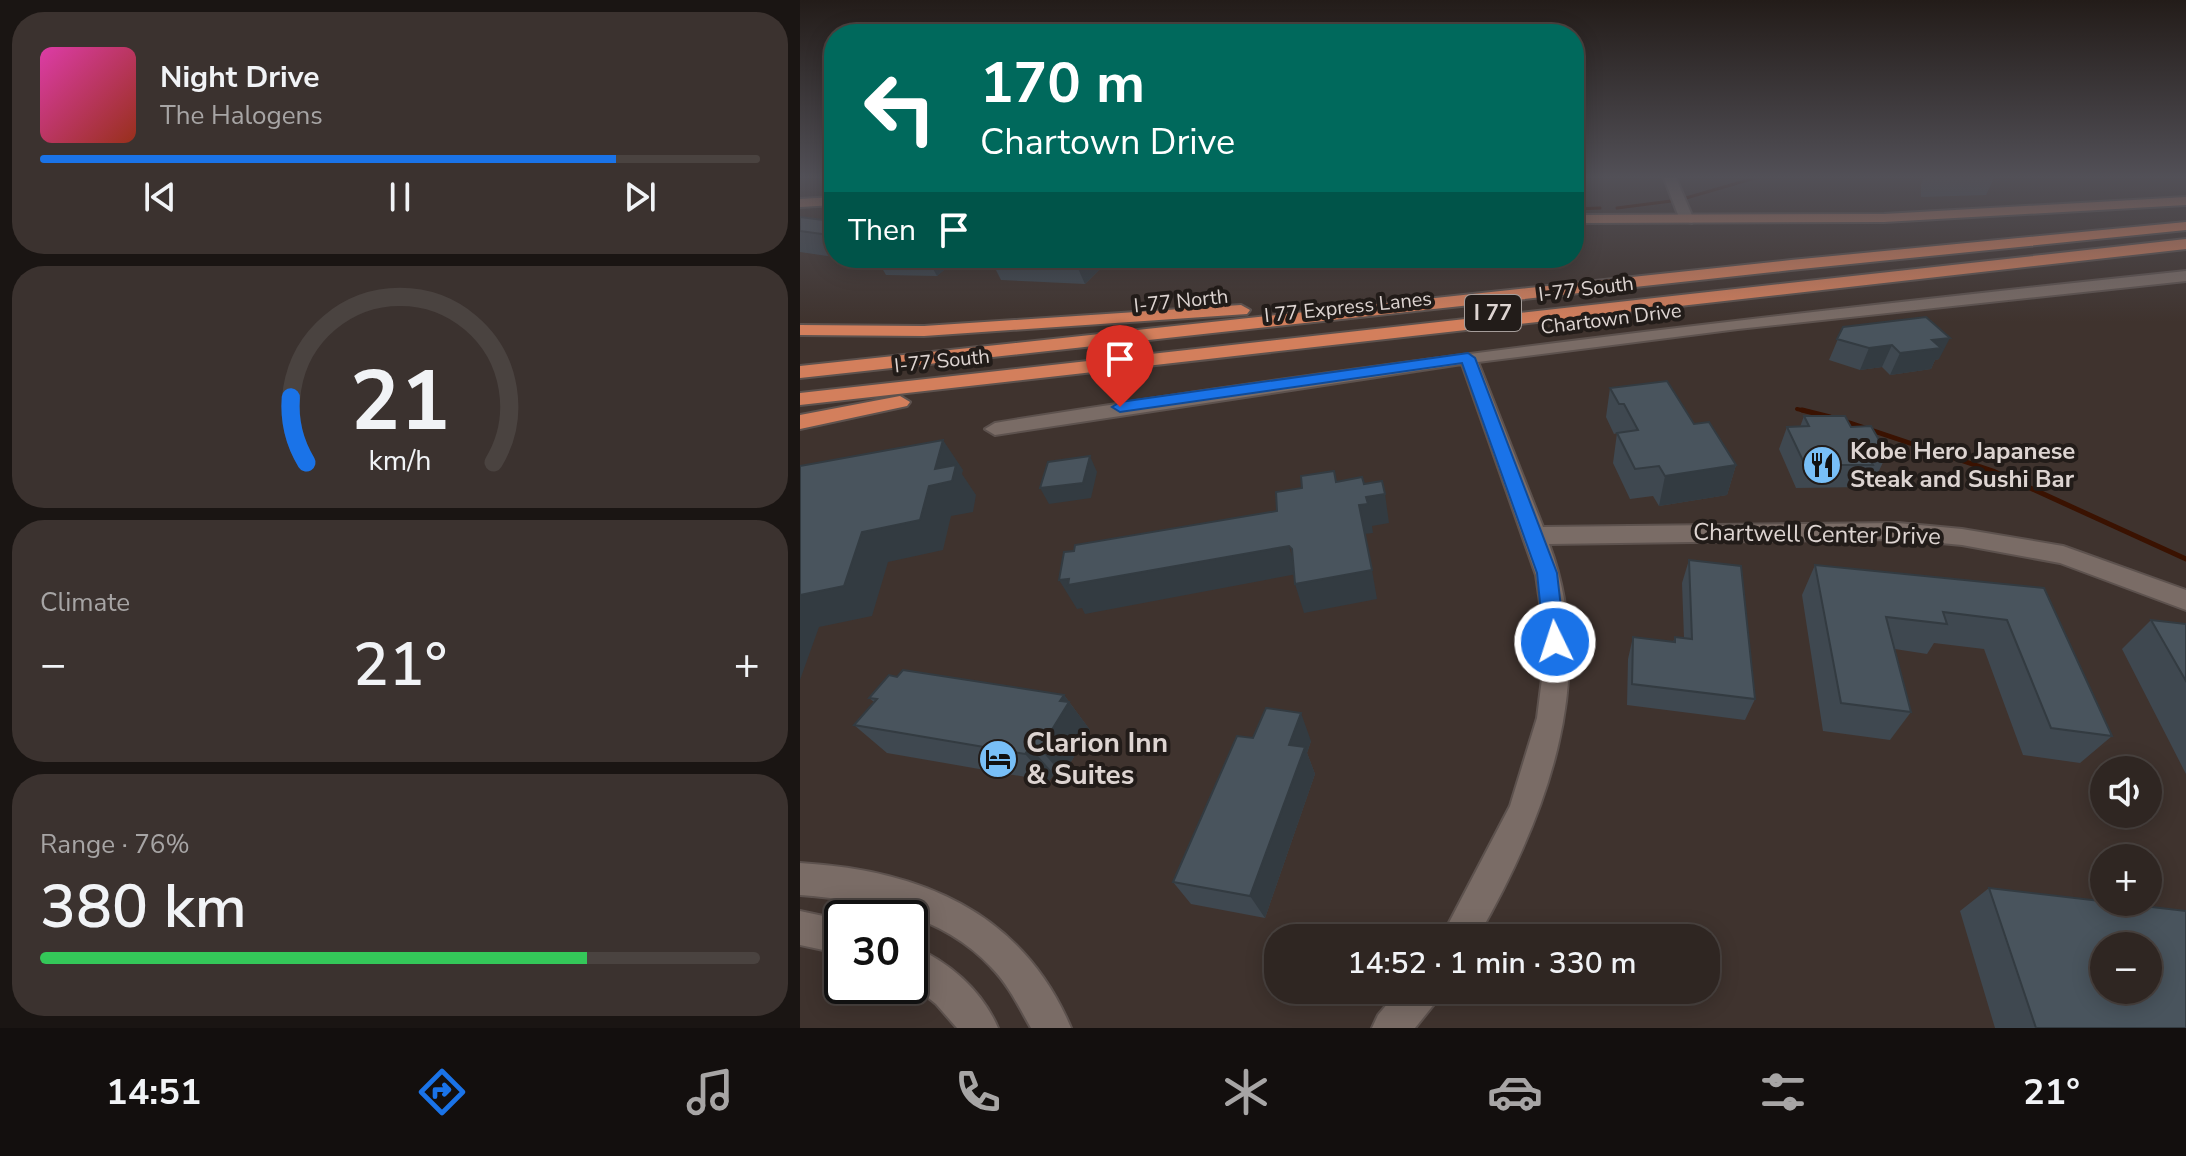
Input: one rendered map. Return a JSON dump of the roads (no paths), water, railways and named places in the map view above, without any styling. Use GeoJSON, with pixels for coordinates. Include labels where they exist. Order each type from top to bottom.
{"type":"FeatureCollection","features":[{"type":"Feature","properties":{"kind":"highway","name":"I-77 North"},"geometry":{"type":"LineString","coordinates":[[800,363],[2094,226]]}},
{"type":"Feature","properties":{"kind":"highway","name":"I 77 Express Lanes"},"geometry":{"type":"LineString","coordinates":[[800,372],[1791,265],[2186,226]]}},
{"type":"Feature","properties":{"kind":"highway","name":"I 77 Express Lanes"},"geometry":{"type":"LineString","coordinates":[[800,388],[2186,236]]}},
{"type":"Feature","properties":{"kind":"highway","name":"I-77 South"},"geometry":{"type":"LineString","coordinates":[[800,399],[2186,244]]}},
{"type":"Feature","properties":{"kind":"highway"},"geometry":{"type":"LineString","coordinates":[[800,330],[924,331],[1379,303]]}},
{"type":"Feature","properties":{"kind":"highway"},"geometry":{"type":"LineString","coordinates":[[800,422],[1120,363]]}},
{"type":"Feature","properties":{"kind":"street","name":"Chartown Drive"},"geometry":{"type":"LineString","coordinates":[[995,429],[1166,399],[1468,358],[2186,276]]}},
{"type":"Feature","properties":{"kind":"street"},"geometry":{"type":"LineString","coordinates":[[1466,924],[1493,880],[1524,816],[1543,755],[1555,668],[1554,617],[1547,573],[1468,358]]}},
{"type":"Feature","properties":{"kind":"street","name":"Chartwell Center Drive"},"geometry":{"type":"LineString","coordinates":[[1534,536],[1898,531],[1962,537],[2063,555],[2186,600]]}},
{"type":"Feature","properties":{"kind":"street"},"geometry":{"type":"LineString","coordinates":[[800,879],[834,880],[884,890],[923,903],[977,933],[1003,954],[1052,1028]]}},
{"type":"Feature","properties":{"kind":"street"},"geometry":{"type":"LineString","coordinates":[[800,928],[824,933]]}},
{"type":"Feature","properties":{"kind":"street"},"geometry":{"type":"LineString","coordinates":[[928,976],[951,993],[979,1028]]}},
{"type":"Feature","properties":{"kind":"street"},"geometry":{"type":"LineString","coordinates":[[1391,1028],[1411,1004]]}},
{"type":"Feature","properties":{"kind":"waterway"},"geometry":{"type":"LineString","coordinates":[[1797,409],[1810,412]]}},
{"type":"Feature","properties":{"kind":"waterway"},"geometry":{"type":"LineString","coordinates":[[1802,410],[1810,412]]}},
{"type":"Feature","properties":{"kind":"waterway"},"geometry":{"type":"LineString","coordinates":[[1810,412],[1830,417]]}},
{"type":"Feature","properties":{"kind":"waterway"},"geometry":{"type":"LineString","coordinates":[[1844,421],[1993,471],[2186,559]]}},
{"type":"Feature","properties":{"kind":"place","name":"Kobe Hero Japanese Steak and Sushi Bar"},"geometry":{"type":"Point","coordinates":[1822,465]}},
{"type":"Feature","properties":{"kind":"place","name":"Clarion Inn & Suites"},"geometry":{"type":"Point","coordinates":[998,759]}}]}
